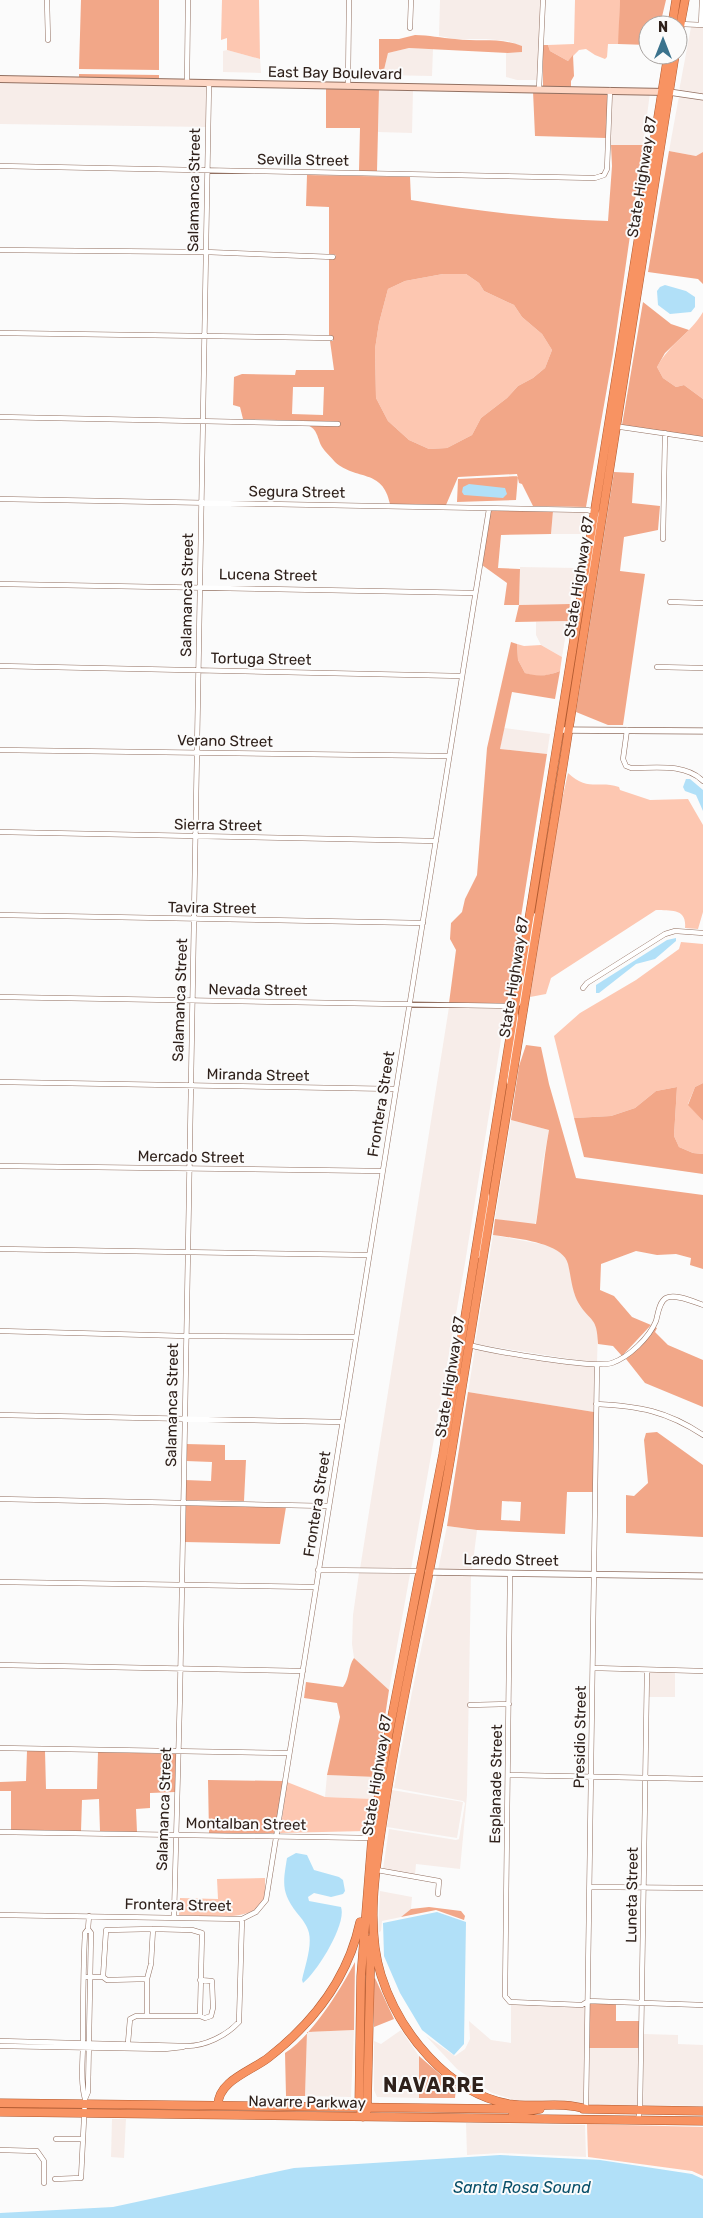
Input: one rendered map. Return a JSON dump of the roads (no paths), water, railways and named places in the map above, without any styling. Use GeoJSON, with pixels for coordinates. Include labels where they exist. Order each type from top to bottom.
{"type":"FeatureCollection","features":[{"type":"Feature","properties":{"kind":"highway"},"geometry":{"type":"LineString","coordinates":[[676,0],[676,15]]}},
{"type":"Feature","properties":{"kind":"highway"},"geometry":{"type":"LineString","coordinates":[[679,15],[685,0]]}},
{"type":"Feature","properties":{"kind":"highway"},"geometry":{"type":"LineString","coordinates":[[665,92],[667,65]]}},
{"type":"Feature","properties":{"kind":"highway","name":"State Highway 87"},"geometry":{"type":"LineString","coordinates":[[374,1902],[394,1749],[425,1571],[469,1344],[568,731],[612,425],[665,92],[672,65]]}},
{"type":"Feature","properties":{"kind":"highway"},"geometry":{"type":"LineString","coordinates":[[363,2117],[359,2106],[361,2013],[367,1893],[372,1838],[386,1747],[425,1571],[594,511],[612,425]]}},
{"type":"Feature","properties":{"kind":"highway"},"geometry":{"type":"LineString","coordinates":[[218,2105],[220,2094],[226,2085],[253,2069],[279,2049],[302,2028],[322,2004],[341,1976],[351,1955],[367,1893]]}},
{"type":"Feature","properties":{"kind":"highway"},"geometry":{"type":"LineString","coordinates":[[363,2117],[368,2107],[370,1941],[374,1902]]}},
{"type":"Feature","properties":{"kind":"highway"},"geometry":{"type":"LineString","coordinates":[[374,1902],[376,1952],[387,1990],[408,2030],[435,2062],[466,2087],[498,2101],[519,2105],[575,2106],[586,2109]]}},
{"type":"Feature","properties":{"kind":"highway"},"geometry":{"type":"LineString","coordinates":[[361,2013],[365,2043],[368,2049]]}},
{"type":"Feature","properties":{"kind":"highway","name":"Navarre Parkway"},"geometry":{"type":"LineString","coordinates":[[2,2103],[85,2101],[200,2105],[703,2111]]}},
{"type":"Feature","properties":{"kind":"highway"},"geometry":{"type":"LineString","coordinates":[[125,2114],[134,2109],[182,2109],[200,2105]]}},
{"type":"Feature","properties":{"kind":"highway"},"geometry":{"type":"LineString","coordinates":[[473,2118],[480,2113],[521,2113],[540,2109]]}},
{"type":"Feature","properties":{"kind":"highway","name":"Navarre Parkway"},"geometry":{"type":"LineString","coordinates":[[0,2112],[703,2121]]}},
{"type":"Feature","properties":{"kind":"main road","name":"East Bay Boulevard"},"geometry":{"type":"LineString","coordinates":[[0,79],[665,92]]}},
{"type":"Feature","properties":{"kind":"street"},"geometry":{"type":"LineString","coordinates":[[47,0],[48,40]]}},
{"type":"Feature","properties":{"kind":"street"},"geometry":{"type":"LineString","coordinates":[[187,82],[188,0]]}},
{"type":"Feature","properties":{"kind":"street"},"geometry":{"type":"LineString","coordinates":[[348,86],[349,0]]}},
{"type":"Feature","properties":{"kind":"street"},"geometry":{"type":"LineString","coordinates":[[410,28],[411,0]]}},
{"type":"Feature","properties":{"kind":"street"},"geometry":{"type":"LineString","coordinates":[[540,89],[542,0]]}},
{"type":"Feature","properties":{"kind":"street"},"geometry":{"type":"LineString","coordinates":[[688,24],[702,25],[702,0]]}},
{"type":"Feature","properties":{"kind":"street","name":"Salamanca Street"},"geometry":{"type":"LineString","coordinates":[[174,1917],[181,1668],[209,83]]}},
{"type":"Feature","properties":{"kind":"street","name":"Sevilla Street"},"geometry":{"type":"LineString","coordinates":[[0,166],[595,178],[604,175],[607,169],[610,90]]}},
{"type":"Feature","properties":{"kind":"street"},"geometry":{"type":"LineString","coordinates":[[665,92],[703,98]]}},
{"type":"Feature","properties":{"kind":"street"},"geometry":{"type":"LineString","coordinates":[[0,250],[205,252],[334,257]]}},
{"type":"Feature","properties":{"kind":"street"},"geometry":{"type":"LineString","coordinates":[[0,333],[205,338],[331,338]]}},
{"type":"Feature","properties":{"kind":"street"},"geometry":{"type":"LineString","coordinates":[[0,417],[338,424]]}},
{"type":"Feature","properties":{"kind":"street"},"geometry":{"type":"LineString","coordinates":[[612,425],[703,439]]}},
{"type":"Feature","properties":{"kind":"street"},"geometry":{"type":"LineString","coordinates":[[662,539],[665,433]]}},
{"type":"Feature","properties":{"kind":"street","name":"Segura Street"},"geometry":{"type":"LineString","coordinates":[[0,499],[594,511]]}},
{"type":"Feature","properties":{"kind":"street","name":"Frontera Street"},"geometry":{"type":"LineString","coordinates":[[0,1915],[242,1919],[256,1912],[266,1900],[489,509]]}},
{"type":"Feature","properties":{"kind":"street"},"geometry":{"type":"LineString","coordinates":[[589,594],[590,570],[598,518],[594,511]]}},
{"type":"Feature","properties":{"kind":"street","name":"Lucena Street"},"geometry":{"type":"LineString","coordinates":[[0,584],[200,586],[475,593]]}},
{"type":"Feature","properties":{"kind":"street"},"geometry":{"type":"LineString","coordinates":[[670,602],[703,603]]}},
{"type":"Feature","properties":{"kind":"street","name":"Tortuga Street"},"geometry":{"type":"LineString","coordinates":[[0,666],[462,676]]}},
{"type":"Feature","properties":{"kind":"street"},"geometry":{"type":"LineString","coordinates":[[657,667],[703,668]]}},
{"type":"Feature","properties":{"kind":"street"},"geometry":{"type":"LineString","coordinates":[[559,730],[703,731]]}},
{"type":"Feature","properties":{"kind":"street"},"geometry":{"type":"LineString","coordinates":[[627,730],[623,759],[626,766],[631,768],[687,770],[703,781]]}},
{"type":"Feature","properties":{"kind":"street","name":"Verano Street"},"geometry":{"type":"LineString","coordinates":[[0,750],[449,756]]}},
{"type":"Feature","properties":{"kind":"street","name":"Sierra Street"},"geometry":{"type":"LineString","coordinates":[[0,832],[436,841]]}},
{"type":"Feature","properties":{"kind":"street"},"geometry":{"type":"LineString","coordinates":[[509,1093],[509,1073],[516,1026],[515,1006],[521,1000],[533,923],[540,905]]}},
{"type":"Feature","properties":{"kind":"street","name":"Tavira Street"},"geometry":{"type":"LineString","coordinates":[[0,916],[423,924]]}},
{"type":"Feature","properties":{"kind":"street"},"geometry":{"type":"LineString","coordinates":[[583,988],[587,983],[665,934],[676,931],[703,933]]}},
{"type":"Feature","properties":{"kind":"street","name":"Nevada Street"},"geometry":{"type":"LineString","coordinates":[[0,997],[515,1006]]}},
{"type":"Feature","properties":{"kind":"street","name":"Miranda Street"},"geometry":{"type":"LineString","coordinates":[[0,1082],[396,1088]]}},
{"type":"Feature","properties":{"kind":"street","name":"Mercado Street"},"geometry":{"type":"LineString","coordinates":[[0,1166],[382,1171]]}},
{"type":"Feature","properties":{"kind":"street"},"geometry":{"type":"LineString","coordinates":[[480,1272],[480,1256],[488,1200],[485,1193]]}},
{"type":"Feature","properties":{"kind":"street"},"geometry":{"type":"LineString","coordinates":[[0,1249],[369,1255]]}},
{"type":"Feature","properties":{"kind":"street"},"geometry":{"type":"LineString","coordinates":[[447,1429],[455,1399],[461,1359],[469,1344],[465,1331],[472,1287],[472,1268]]}},
{"type":"Feature","properties":{"kind":"street"},"geometry":{"type":"LineString","coordinates":[[469,1344],[597,1365],[616,1362],[630,1352],[650,1332],[662,1301],[666,1297],[672,1296],[703,1305]]}},
{"type":"Feature","properties":{"kind":"street"},"geometry":{"type":"LineString","coordinates":[[0,1331],[186,1336],[356,1337]]}},
{"type":"Feature","properties":{"kind":"street","name":"Presidio Street"},"geometry":{"type":"LineString","coordinates":[[586,2109],[597,1365]]}},
{"type":"Feature","properties":{"kind":"street"},"geometry":{"type":"LineString","coordinates":[[596,1404],[654,1410],[679,1421],[703,1435]]}},
{"type":"Feature","properties":{"kind":"street"},"geometry":{"type":"LineString","coordinates":[[0,1415],[342,1422]]}},
{"type":"Feature","properties":{"kind":"street"},"geometry":{"type":"LineString","coordinates":[[0,1499],[328,1506]]}},
{"type":"Feature","properties":{"kind":"street","name":"Laredo Street"},"geometry":{"type":"LineString","coordinates":[[318,1570],[703,1576]]}},
{"type":"Feature","properties":{"kind":"street","name":"Esplanade Street"},"geometry":{"type":"LineString","coordinates":[[510,1573],[505,1996],[510,2002],[582,2005],[588,2001]]}},
{"type":"Feature","properties":{"kind":"street"},"geometry":{"type":"LineString","coordinates":[[0,1582],[316,1587]]}},
{"type":"Feature","properties":{"kind":"street"},"geometry":{"type":"LineString","coordinates":[[0,1665],[303,1671]]}},
{"type":"Feature","properties":{"kind":"street"},"geometry":{"type":"LineString","coordinates":[[594,1668],[703,1671]]}},
{"type":"Feature","properties":{"kind":"street","name":"Luneta Street"},"geometry":{"type":"LineString","coordinates":[[638,2120],[640,2110],[643,2003],[647,1670]]}},
{"type":"Feature","properties":{"kind":"street"},"geometry":{"type":"LineString","coordinates":[[470,1704],[509,1704]]}},
{"type":"Feature","properties":{"kind":"street"},"geometry":{"type":"LineString","coordinates":[[0,1748],[289,1753]]}},
{"type":"Feature","properties":{"kind":"street"},"geometry":{"type":"LineString","coordinates":[[508,1776],[703,1779]]}},
{"type":"Feature","properties":{"kind":"street","name":"Montalban Street"},"geometry":{"type":"LineString","coordinates":[[0,1832],[372,1838]]}},
{"type":"Feature","properties":{"kind":"street"},"geometry":{"type":"LineString","coordinates":[[377,1870],[439,1881],[438,1894]]}},
{"type":"Feature","properties":{"kind":"street"},"geometry":{"type":"LineString","coordinates":[[590,1887],[703,1888]]}},
{"type":"Feature","properties":{"kind":"street"},"geometry":{"type":"LineString","coordinates":[[85,2101],[83,2092],[84,1977],[85,1933],[88,1929],[89,1916]]}},
{"type":"Feature","properties":{"kind":"street"},"geometry":{"type":"LineString","coordinates":[[0,2041],[83,2042],[89,2045],[165,2049],[201,2045],[210,2041],[231,2029],[238,2022],[242,1919]]}},
{"type":"Feature","properties":{"kind":"street"},"geometry":{"type":"LineString","coordinates":[[55,2179],[81,2178],[84,2113],[88,2092],[91,1933],[88,1929]]}},
{"type":"Feature","properties":{"kind":"street"},"geometry":{"type":"LineString","coordinates":[[147,2016],[147,1979],[152,1964],[153,1929]]}},
{"type":"Feature","properties":{"kind":"street"},"geometry":{"type":"LineString","coordinates":[[104,1977],[106,1930],[192,1930],[202,1933],[200,2016]]}},
{"type":"Feature","properties":{"kind":"street"},"geometry":{"type":"LineString","coordinates":[[84,1977],[104,1977],[107,1980],[147,1979]]}},
{"type":"Feature","properties":{"kind":"street"},"geometry":{"type":"LineString","coordinates":[[128,2044],[130,2019],[136,2016],[200,2016],[205,2018],[211,2016],[213,2008],[212,1981],[200,1980]]}},
{"type":"Feature","properties":{"kind":"street"},"geometry":{"type":"LineString","coordinates":[[588,2001],[703,2005]]}},
{"type":"Feature","properties":{"kind":"street"},"geometry":{"type":"LineString","coordinates":[[0,2046],[83,2042]]}},
{"type":"Feature","properties":{"kind":"street"},"geometry":{"type":"LineString","coordinates":[[89,2045],[187,2046]]}},
{"type":"Feature","properties":{"kind":"street"},"geometry":{"type":"LineString","coordinates":[[56,2139],[83,2140]]}},
{"type":"Feature","properties":{"kind":"street"},"geometry":{"type":"LineString","coordinates":[[0,2150],[37,2151],[44,2161],[44,2183]]}},
{"type":"Feature","properties":{"kind":"water"},"geometry":{"type":"Polygon","coordinates":[[[665,285],[686,291],[695,297],[695,307],[691,312],[670,314],[658,305],[657,291],[665,285]]]}},
{"type":"Feature","properties":{"kind":"water"},"geometry":{"type":"Polygon","coordinates":[[[469,484],[505,488],[507,494],[503,498],[464,495],[462,492],[463,487],[469,484]]]}},
{"type":"Feature","properties":{"kind":"water"},"geometry":{"type":"Polygon","coordinates":[[[686,779],[690,779],[703,790],[703,811],[696,795],[685,791],[683,787],[686,779]]]}},
{"type":"Feature","properties":{"kind":"water"},"geometry":{"type":"Polygon","coordinates":[[[676,938],[676,941],[655,959],[636,964],[599,993],[596,993],[596,985],[667,940],[676,938]]]}},
{"type":"Feature","properties":{"kind":"water"},"geometry":{"type":"Polygon","coordinates":[[[296,1853],[307,1855],[314,1870],[339,1877],[343,1880],[345,1891],[343,1894],[331,1897],[314,1893],[308,1897],[309,1901],[341,1907],[342,1915],[330,1947],[316,1969],[303,1983],[310,1938],[307,1927],[292,1906],[284,1887],[287,1858],[296,1853]]]}},
{"type":"Feature","properties":{"kind":"water"},"geometry":{"type":"Polygon","coordinates":[[[437,1912],[466,1922],[464,2044],[454,2055],[422,2030],[400,1993],[384,1956],[383,1923],[437,1912]]]}},
{"type":"Feature","properties":{"kind":"water","name":"Santa Rosa Sound"},"geometry":{"type":"Polygon","coordinates":[[[500,2155],[600,2160],[692,2174],[703,2179],[703,2218],[0,2218],[0,2213],[113,2207],[294,2168],[500,2155]]]}},
{"type":"Feature","properties":{"kind":"district","name":"NAVARRE"},"geometry":{"type":"Point","coordinates":[434,2085]}}]}
